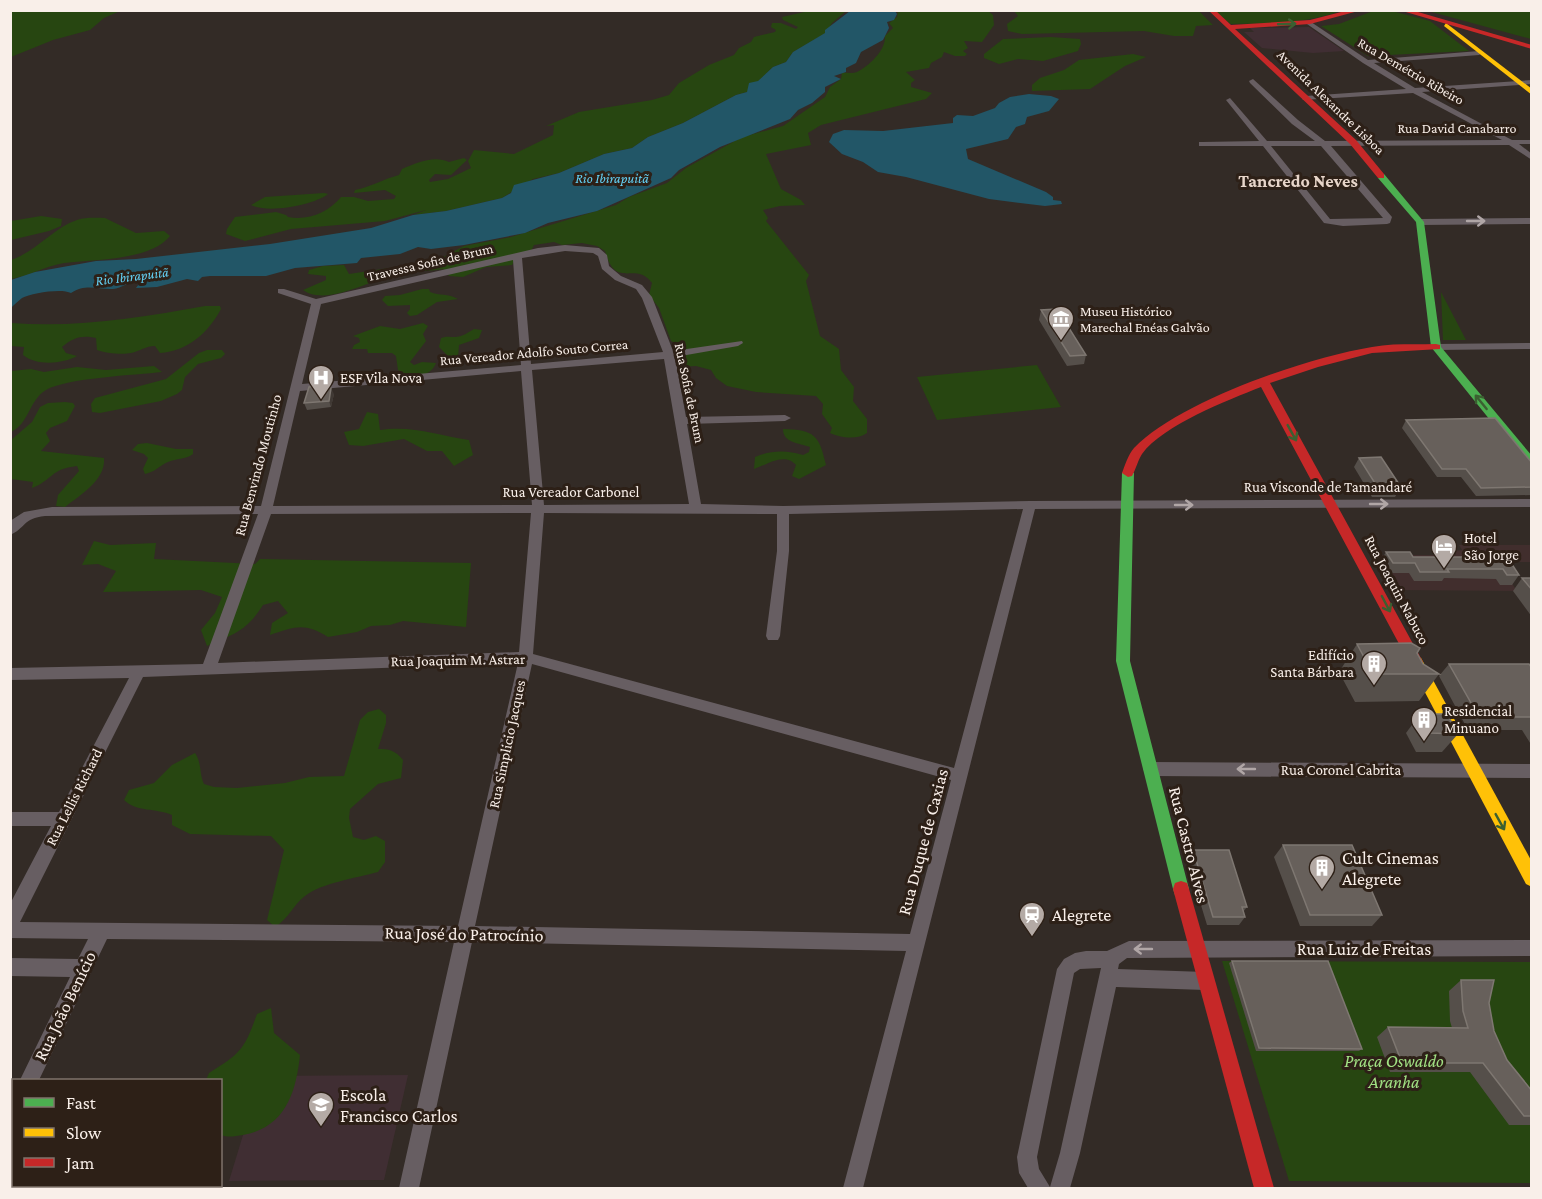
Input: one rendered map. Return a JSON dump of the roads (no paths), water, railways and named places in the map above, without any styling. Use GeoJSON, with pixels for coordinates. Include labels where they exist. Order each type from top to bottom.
{"type":"FeatureCollection","features":[{"type":"Feature","properties":{"kind":"street","name":"Avenida Alexandre Lisboa"},"geometry":{"type":"LineString","coordinates":[[1211,10],[1353,142],[1420,222]]}},
{"type":"Feature","properties":{"kind":"street"},"geometry":{"type":"LineString","coordinates":[[1228,27],[1309,23],[1331,20],[1359,10]]}},
{"type":"Feature","properties":{"kind":"street"},"geometry":{"type":"LineString","coordinates":[[1402,10],[1532,44]]}},
{"type":"Feature","properties":{"kind":"street"},"geometry":{"type":"LineString","coordinates":[[1416,10],[1437,18],[1479,52],[1525,82],[1532,93]]}},
{"type":"Feature","properties":{"kind":"street","name":"Rua Demétrio Ribeiro"},"geometry":{"type":"LineString","coordinates":[[1309,23],[1365,62],[1413,90],[1513,142],[1532,158]]}},
{"type":"Feature","properties":{"kind":"street"},"geometry":{"type":"LineString","coordinates":[[1365,62],[1479,52]]}},
{"type":"Feature","properties":{"kind":"street"},"geometry":{"type":"LineString","coordinates":[[1230,100],[1323,218],[1334,222],[1378,223],[1387,221],[1388,217],[1338,158],[1295,123],[1253,81]]}},
{"type":"Feature","properties":{"kind":"street"},"geometry":{"type":"LineString","coordinates":[[1306,98],[1525,82]]}},
{"type":"Feature","properties":{"kind":"street","name":"Rua David Canabarro"},"geometry":{"type":"LineString","coordinates":[[1202,144],[1532,142]]}},
{"type":"Feature","properties":{"kind":"street"},"geometry":{"type":"LineString","coordinates":[[1532,221],[1420,222],[1436,347],[1532,464]]}},
{"type":"Feature","properties":{"kind":"street","name":"Travessa Sofia de Brum"},"geometry":{"type":"LineString","coordinates":[[316,302],[547,250],[586,248]]}},
{"type":"Feature","properties":{"kind":"street","name":"Rua Sofia de Brum"},"geometry":{"type":"LineString","coordinates":[[586,248],[596,250],[602,255],[605,267],[618,278],[639,287],[647,297],[669,355],[696,508]]}},
{"type":"Feature","properties":{"kind":"street","name":"Rua Simplicio Jacques"},"geometry":{"type":"LineString","coordinates":[[409,1188],[526,657],[538,508],[517,257]]}},
{"type":"Feature","properties":{"kind":"street"},"geometry":{"type":"LineString","coordinates":[[281,291],[316,302]]}},
{"type":"Feature","properties":{"kind":"street","name":"Rua Benvindo Moutinho"},"geometry":{"type":"LineString","coordinates":[[209,668],[266,510],[316,302]]}},
{"type":"Feature","properties":{"kind":"street","name":"Rua Vereador Adolfo Souto Correa"},"geometry":{"type":"LineString","coordinates":[[297,388],[669,355],[738,343]]}},
{"type":"Feature","properties":{"kind":"street"},"geometry":{"type":"LineString","coordinates":[[1125,505],[1128,465],[1132,454],[1162,431],[1202,406],[1288,372],[1372,350],[1532,346]]}},
{"type":"Feature","properties":{"kind":"street","name":"Rua Joaquin Nabuco"},"geometry":{"type":"LineString","coordinates":[[1264,382],[1532,879]]}},
{"type":"Feature","properties":{"kind":"street"},"geometry":{"type":"LineString","coordinates":[[682,421],[785,418]]}},
{"type":"Feature","properties":{"kind":"street","name":"Rua Visconde de Tamandaré"},"geometry":{"type":"LineString","coordinates":[[1125,505],[1532,503]]}},
{"type":"Feature","properties":{"kind":"street","name":"Rua Duque de Caxias"},"geometry":{"type":"LineString","coordinates":[[853,1188],[1030,505]]}},
{"type":"Feature","properties":{"kind":"street","name":"Rua Vereador Carbonel"},"geometry":{"type":"LineString","coordinates":[[14,525],[34,512],[52,511],[538,508],[783,510],[1125,505]]}},
{"type":"Feature","properties":{"kind":"street","name":"Rua Castro Alves"},"geometry":{"type":"LineString","coordinates":[[1125,505],[1123,661],[1205,981],[1264,1188]]}},
{"type":"Feature","properties":{"kind":"street"},"geometry":{"type":"LineString","coordinates":[[773,636],[783,551],[783,510]]}},
{"type":"Feature","properties":{"kind":"street","name":"Rua Joaquim M. Astrar"},"geometry":{"type":"LineString","coordinates":[[10,674],[139,672],[526,657],[961,776]]}},
{"type":"Feature","properties":{"kind":"street","name":"Rua Lellis Richard"},"geometry":{"type":"LineString","coordinates":[[10,923],[139,672]]}},
{"type":"Feature","properties":{"kind":"street","name":"Rua Coronel Cabrita"},"geometry":{"type":"LineString","coordinates":[[1151,769],[1532,771]]}},
{"type":"Feature","properties":{"kind":"street"},"geometry":{"type":"LineString","coordinates":[[10,819],[62,819]]}},
{"type":"Feature","properties":{"kind":"street","name":"Rua José do Patrocínio"},"geometry":{"type":"LineString","coordinates":[[10,930],[465,934],[917,943]]}},
{"type":"Feature","properties":{"kind":"street","name":"Rua João Benício"},"geometry":{"type":"LineString","coordinates":[[29,1079],[101,932]]}},
{"type":"Feature","properties":{"kind":"street","name":"Rua Luiz de Freitas"},"geometry":{"type":"LineString","coordinates":[[1109,969],[1116,953],[1130,949],[1532,948]]}},
{"type":"Feature","properties":{"kind":"street"},"geometry":{"type":"LineString","coordinates":[[1040,1188],[1029,1173],[1027,1157],[1066,969],[1072,962],[1080,960],[1109,969],[1205,981]]}},
{"type":"Feature","properties":{"kind":"street"},"geometry":{"type":"LineString","coordinates":[[10,967],[82,968]]}},
{"type":"Feature","properties":{"kind":"street"},"geometry":{"type":"LineString","coordinates":[[1060,1188],[1070,1153],[1109,969]]}},
{"type":"Feature","properties":{"kind":"water","name":"Rio Ibirapuitã"},"geometry":{"type":"Polygon","coordinates":[[[850,11],[895,11],[897,14],[894,20],[887,22],[889,28],[883,40],[861,52],[856,63],[846,68],[846,72],[834,76],[841,79],[825,87],[825,92],[812,103],[798,110],[790,119],[720,147],[679,170],[671,178],[597,211],[548,223],[525,233],[464,245],[431,249],[418,247],[400,254],[361,258],[357,263],[295,268],[266,276],[210,276],[202,277],[198,281],[187,279],[157,287],[136,288],[139,284],[137,281],[113,289],[82,288],[71,293],[46,292],[22,298],[11,308],[11,280],[35,272],[96,261],[136,259],[270,244],[371,228],[413,215],[446,211],[502,198],[511,193],[514,185],[559,173],[604,154],[632,148],[648,137],[683,123],[736,95],[747,92],[749,83],[758,81],[773,67],[786,62],[793,52],[825,33],[825,30],[850,11]]]}},
{"type":"Feature","properties":{"kind":"water"},"geometry":{"type":"Polygon","coordinates":[[[1029,94],[1059,99],[1049,111],[1027,117],[1025,124],[1016,127],[1008,139],[966,149],[968,159],[1046,192],[1053,197],[1053,200],[1061,201],[1062,204],[1045,206],[989,199],[878,172],[863,162],[842,154],[829,142],[833,134],[844,130],[883,131],[953,123],[953,118],[957,115],[973,116],[995,108],[1010,97],[1029,94]]]}},
{"type":"Feature","properties":{"kind":"place","name":"Museu Histórico Marechal Enéas Galvão"},"geometry":{"type":"Point","coordinates":[1061,342]}},
{"type":"Feature","properties":{"kind":"place","name":"ESF Vila Nova"},"geometry":{"type":"Point","coordinates":[321,401]}},
{"type":"Feature","properties":{"kind":"place","name":"Hotel São Jorge"},"geometry":{"type":"Point","coordinates":[1444,570]}},
{"type":"Feature","properties":{"kind":"place","name":"Edifício Santa Bárbara"},"geometry":{"type":"Point","coordinates":[1374,687]}},
{"type":"Feature","properties":{"kind":"place","name":"Residencial Minuano"},"geometry":{"type":"Point","coordinates":[1424,743]}},
{"type":"Feature","properties":{"kind":"place","name":"Cult Cinemas Alegrete"},"geometry":{"type":"Point","coordinates":[1322,891]}},
{"type":"Feature","properties":{"kind":"place","name":"Alegrete"},"geometry":{"type":"Point","coordinates":[1032,938]}},
{"type":"Feature","properties":{"kind":"place","name":"Escola Francisco Carlos"},"geometry":{"type":"Point","coordinates":[321,1128]}},
{"type":"Feature","properties":{"kind":"district","name":"Tancredo Neves"},"geometry":{"type":"Point","coordinates":[1298,181]}},
{"type":"Feature","properties":{"kind":"park label","name":"Praça Oswaldo Aranha"},"geometry":{"type":"Point","coordinates":[1394,1071]}}]}
